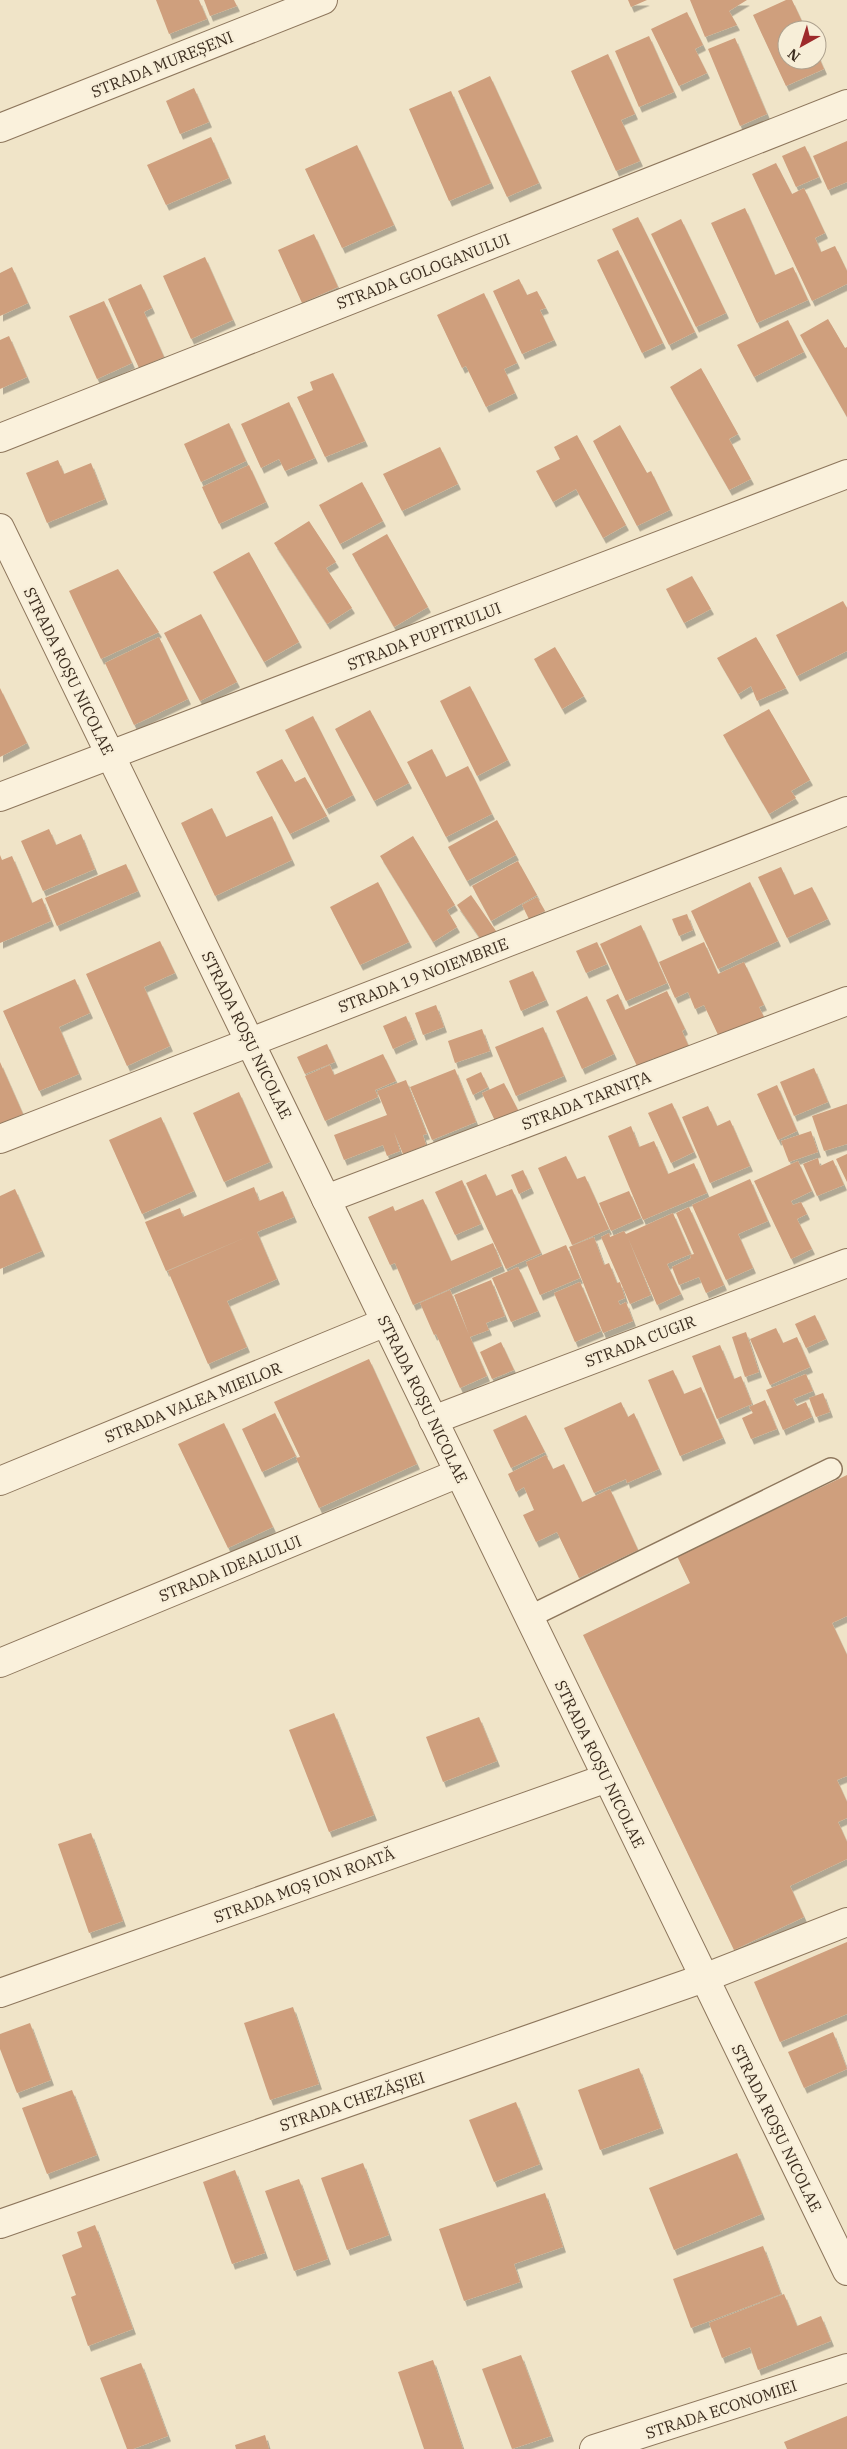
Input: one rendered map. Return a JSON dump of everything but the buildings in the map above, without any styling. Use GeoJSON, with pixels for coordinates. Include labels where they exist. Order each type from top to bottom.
{"type":"FeatureCollection","features":[{"type":"Feature","properties":{"kind":"street","name":"STRADA MUREȘENI"},"geometry":{"type":"LineString","coordinates":[[0,128],[323,0]]}},
{"type":"Feature","properties":{"kind":"street","name":"STRADA GOLOGANULUI"},"geometry":{"type":"LineString","coordinates":[[0,438],[847,104]]}},
{"type":"Feature","properties":{"kind":"street","name":"STRADA PUPITRULUI"},"geometry":{"type":"LineString","coordinates":[[0,797],[847,474]]}},
{"type":"Feature","properties":{"kind":"street","name":"STRADA ROȘU NICOLAE"},"geometry":{"type":"LineString","coordinates":[[0,528],[704,1978],[839,2236],[847,2271]]}},
{"type":"Feature","properties":{"kind":"street","name":"STRADA 19 NOIEMBRIE"},"geometry":{"type":"LineString","coordinates":[[0,1139],[847,811]]}},
{"type":"Feature","properties":{"kind":"street","name":"STRADA TARNIȚA"},"geometry":{"type":"LineString","coordinates":[[326,1199],[847,1001]]}},
{"type":"Feature","properties":{"kind":"street","name":"STRADA CUGIR"},"geometry":{"type":"LineString","coordinates":[[433,1420],[847,1263]]}},
{"type":"Feature","properties":{"kind":"street","name":"STRADA VALEA MIEILOR"},"geometry":{"type":"LineString","coordinates":[[0,1481],[386,1322]]}},
{"type":"Feature","properties":{"kind":"street","name":"STRADA IDEALULUI"},"geometry":{"type":"LineString","coordinates":[[0,1663],[459,1474]]}},
{"type":"Feature","properties":{"kind":"street","name":"STRADA MOȘ ION ROATĂ"},"geometry":{"type":"LineString","coordinates":[[0,1992],[607,1778]]}},
{"type":"Feature","properties":{"kind":"street","name":"STRADA CHEZĂȘIEI"},"geometry":{"type":"LineString","coordinates":[[0,2224],[704,1978],[847,1922]]}},
{"type":"Feature","properties":{"kind":"street","name":"STRADA ECONOMIEI"},"geometry":{"type":"LineString","coordinates":[[594,2449],[847,2368]]}},
{"type":"Feature","properties":{"kind":"lane"},"geometry":{"type":"LineString","coordinates":[[529,1617],[830,1469]]}}]}
